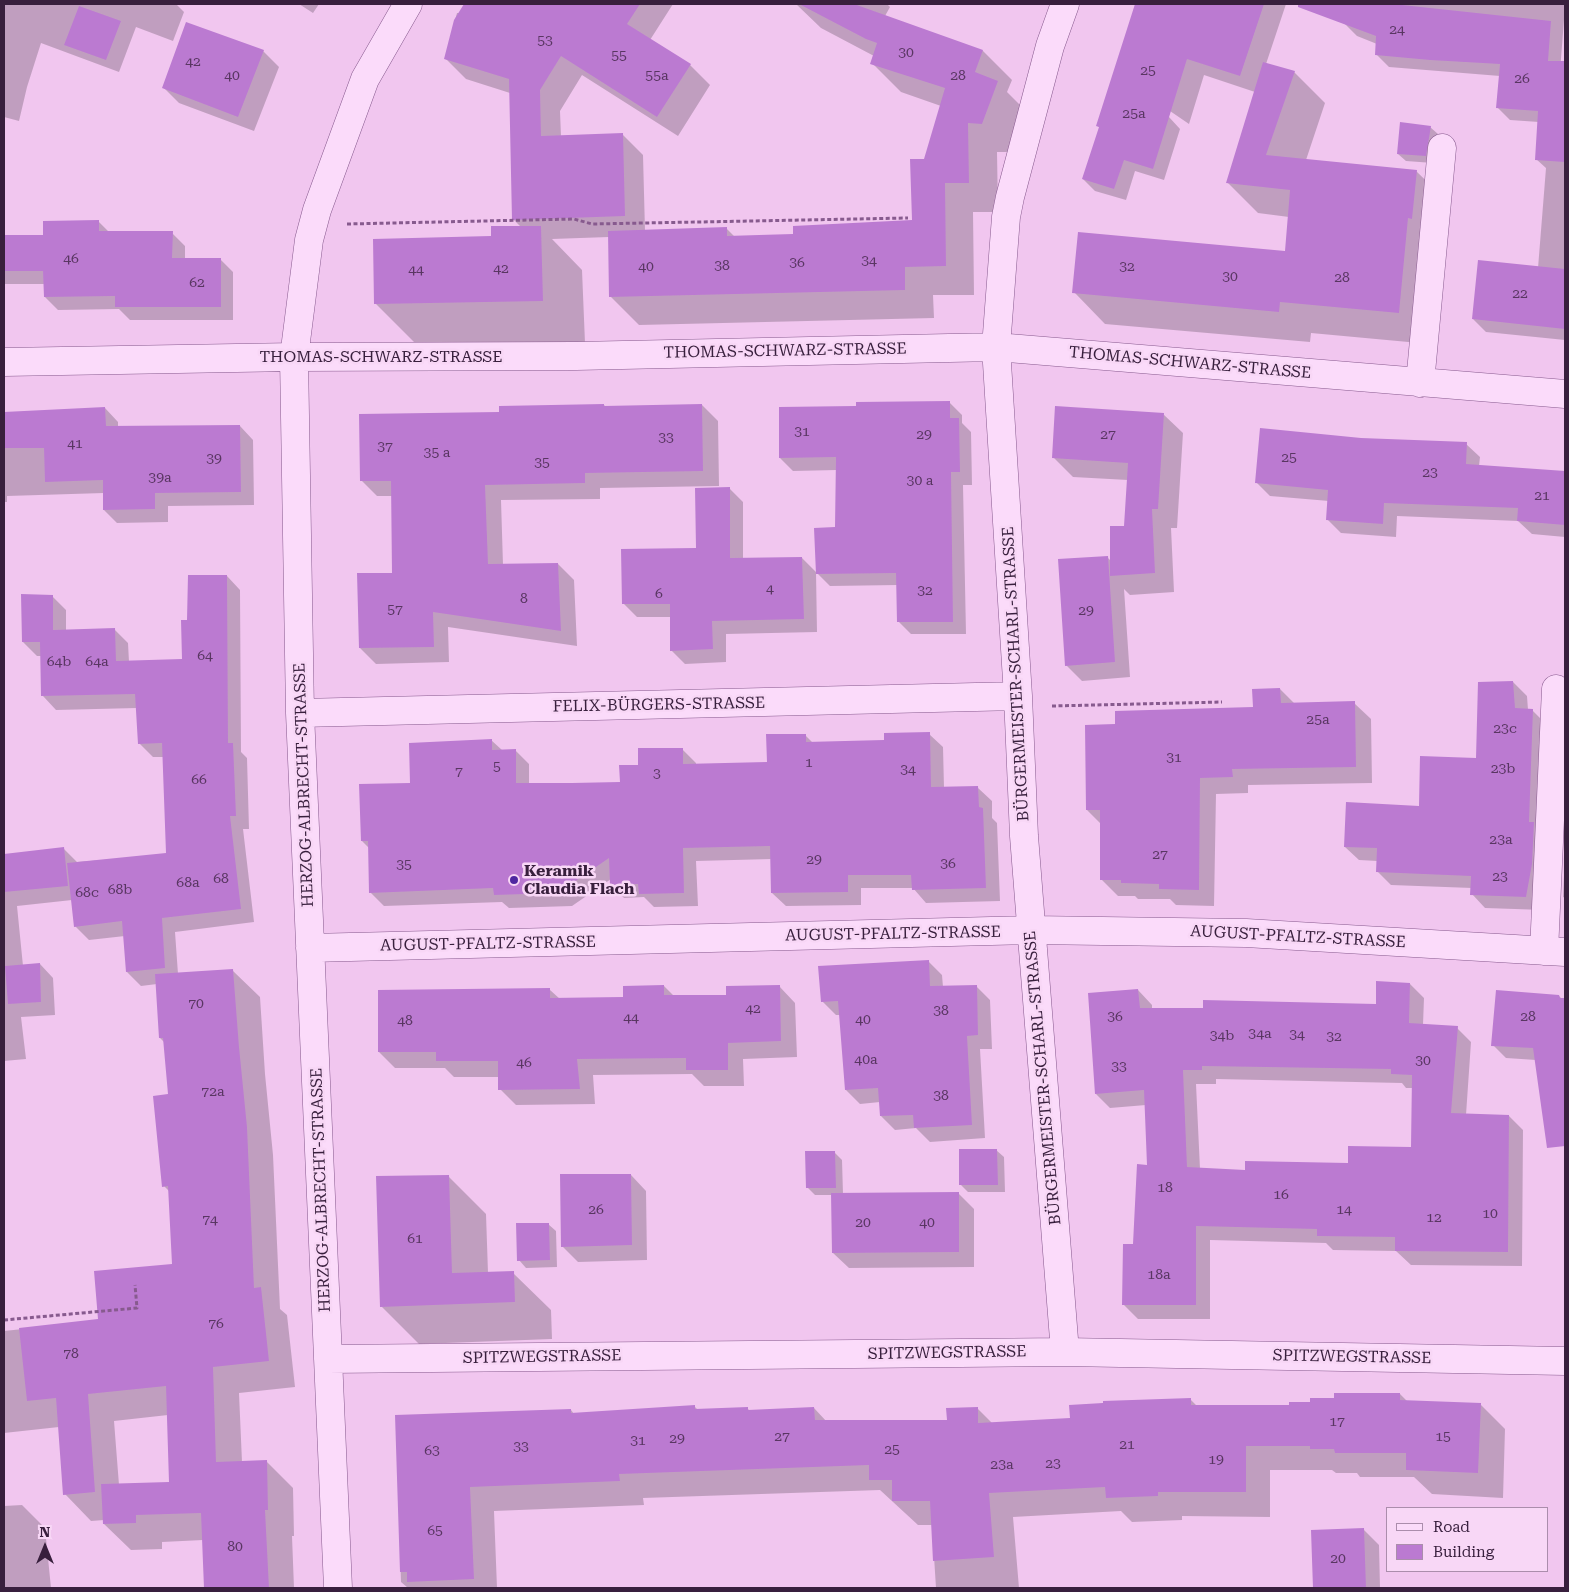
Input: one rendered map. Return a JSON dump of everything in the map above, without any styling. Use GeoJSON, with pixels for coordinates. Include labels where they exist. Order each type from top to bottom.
{"type":"FeatureCollection","features":[{"type":"Feature","properties":{"kind":"street","name":"HERZOG-ALBRECHT-STRASSE"},"geometry":{"type":"LineString","coordinates":[[338,1588],[300,713],[294,357],[312,224],[365,79],[408,4]]}},
{"type":"Feature","properties":{"kind":"street","name":"BÜRGERMEISTER-SCHARL-STRASSE"},"geometry":{"type":"LineString","coordinates":[[1065,4],[1050,46],[1010,196],[1006,218],[996,347],[1018,701],[1024,836],[1065,1352]]}},
{"type":"Feature","properties":{"kind":"street"},"geometry":{"type":"LineString","coordinates":[[1420,383],[1442,148]]}},
{"type":"Feature","properties":{"kind":"street","name":"THOMAS-SCHWARZ-STRASSE"},"geometry":{"type":"LineString","coordinates":[[4,362],[294,357],[586,355],[996,347],[1565,394]]}},
{"type":"Feature","properties":{"kind":"street"},"geometry":{"type":"LineString","coordinates":[[1555,951],[1556,689]]}},
{"type":"Feature","properties":{"kind":"street","name":"FELIX-BÜRGERS-STRASSE"},"geometry":{"type":"LineString","coordinates":[[300,713],[1018,701]]}},
{"type":"Feature","properties":{"kind":"street","name":"AUGUST-PFALTZ-STRASSE"},"geometry":{"type":"LineString","coordinates":[[310,948],[1031,930],[1246,932],[1555,951]]}},
{"type":"Feature","properties":{"kind":"street","name":"SPITZWEGSTRASSE"},"geometry":{"type":"LineString","coordinates":[[328,1360],[1065,1352],[1565,1361]]}},
{"type":"Feature","properties":{"kind":"path"},"geometry":{"type":"LineString","coordinates":[[312,224],[574,219],[592,224],[908,218]]}},
{"type":"Feature","properties":{"kind":"path"},"geometry":{"type":"LineString","coordinates":[[1018,701],[1222,702]]}},
{"type":"Feature","properties":{"kind":"path"},"geometry":{"type":"LineString","coordinates":[[4,1320],[137,1308],[135,1285]]}},
{"type":"Feature","properties":{"kind":"building"},"geometry":{"type":"Polygon","coordinates":[[[464,4],[640,4],[627,24],[691,64],[657,117],[561,56],[540,90],[541,136],[623,133],[625,216],[512,220],[509,79],[444,59],[454,20],[464,4]]]}},
{"type":"Feature","properties":{"kind":"building"},"geometry":{"type":"Polygon","coordinates":[[[799,4],[854,4],[983,50],[975,72],[998,81],[982,124],[968,123],[969,183],[945,183],[946,266],[905,267],[905,290],[609,297],[608,231],[727,227],[727,236],[793,234],[793,226],[912,220],[910,159],[924,159],[945,88],[870,64],[877,43],[799,4]]]}},
{"type":"Feature","properties":{"kind":"building"},"geometry":{"type":"Polygon","coordinates":[[[1135,4],[1264,4],[1240,76],[1187,59],[1153,169],[1124,160],[1114,189],[1082,179],[1099,127],[1096,126],[1135,4]]]}},
{"type":"Feature","properties":{"kind":"building"},"geometry":{"type":"Polygon","coordinates":[[[1298,4],[1393,4],[1551,21],[1548,61],[1565,61],[1565,162],[1535,160],[1538,111],[1496,108],[1500,64],[1375,55],[1376,36],[1298,7],[1298,4]]]}},
{"type":"Feature","properties":{"kind":"building"},"geometry":{"type":"Polygon","coordinates":[[[79,6],[121,21],[106,60],[64,45],[79,6]]]}},
{"type":"Feature","properties":{"kind":"building"},"geometry":{"type":"Polygon","coordinates":[[[186,22],[264,50],[238,117],[162,88],[186,22]]]}},
{"type":"Feature","properties":{"kind":"building"},"geometry":{"type":"Polygon","coordinates":[[[1263,62],[1295,71],[1266,155],[1417,170],[1412,219],[1408,218],[1399,313],[1280,302],[1279,312],[1072,293],[1078,232],[1285,251],[1290,190],[1226,183],[1263,62]]]}},
{"type":"Feature","properties":{"kind":"building"},"geometry":{"type":"Polygon","coordinates":[[[1400,122],[1431,126],[1426,156],[1397,154],[1400,122]]]}},
{"type":"Feature","properties":{"kind":"building"},"geometry":{"type":"Polygon","coordinates":[[[99,220],[99,231],[173,231],[172,258],[221,258],[221,307],[115,307],[115,296],[44,297],[43,271],[4,271],[4,235],[43,235],[43,221],[99,220]]]}},
{"type":"Feature","properties":{"kind":"building"},"geometry":{"type":"Polygon","coordinates":[[[491,226],[541,226],[543,301],[374,304],[373,239],[491,236],[491,226]]]}},
{"type":"Feature","properties":{"kind":"building"},"geometry":{"type":"Polygon","coordinates":[[[1478,260],[1565,269],[1565,329],[1472,319],[1478,260]]]}},
{"type":"Feature","properties":{"kind":"building"},"geometry":{"type":"Polygon","coordinates":[[[950,401],[950,418],[959,418],[960,472],[951,472],[953,622],[897,622],[896,573],[816,574],[814,528],[835,527],[836,457],[779,458],[779,407],[856,406],[856,402],[950,401]]]}},
{"type":"Feature","properties":{"kind":"building"},"geometry":{"type":"Polygon","coordinates":[[[604,404],[604,406],[702,404],[703,471],[585,473],[585,483],[485,485],[488,564],[558,563],[561,631],[433,612],[434,647],[359,648],[357,573],[392,573],[391,481],[360,481],[359,414],[499,412],[499,406],[604,404]]]}},
{"type":"Feature","properties":{"kind":"building"},"geometry":{"type":"Polygon","coordinates":[[[1055,406],[1164,413],[1158,509],[1152,509],[1155,573],[1110,576],[1110,526],[1124,526],[1128,463],[1052,458],[1055,406]]]}},
{"type":"Feature","properties":{"kind":"building"},"geometry":{"type":"Polygon","coordinates":[[[105,407],[106,426],[240,425],[241,492],[155,493],[155,509],[103,510],[103,480],[45,482],[44,448],[4,448],[4,412],[105,407]]]}},
{"type":"Feature","properties":{"kind":"building"},"geometry":{"type":"Polygon","coordinates":[[[1260,428],[1361,438],[1467,442],[1466,464],[1565,471],[1565,525],[1517,521],[1518,508],[1384,503],[1383,524],[1326,520],[1328,490],[1255,483],[1260,428]]]}},
{"type":"Feature","properties":{"kind":"building"},"geometry":{"type":"Polygon","coordinates":[[[730,487],[730,558],[802,557],[804,619],[712,621],[713,649],[670,651],[670,604],[622,604],[621,549],[696,548],[695,488],[730,487]]]}},
{"type":"Feature","properties":{"kind":"building"},"geometry":{"type":"Polygon","coordinates":[[[1108,556],[1115,662],[1065,666],[1058,559],[1108,556]]]}},
{"type":"Feature","properties":{"kind":"building"},"geometry":{"type":"Polygon","coordinates":[[[188,575],[227,575],[228,743],[233,743],[236,816],[230,816],[241,909],[162,918],[165,968],[126,972],[122,921],[74,927],[67,863],[166,853],[162,743],[138,744],[135,694],[41,696],[40,642],[22,642],[21,594],[53,595],[53,630],[115,628],[116,661],[182,659],[181,620],[187,620],[188,575]]]}},
{"type":"Feature","properties":{"kind":"building"},"geometry":{"type":"Polygon","coordinates":[[[1513,681],[1515,708],[1533,709],[1529,822],[1534,822],[1532,864],[1526,897],[1470,895],[1471,876],[1376,872],[1377,848],[1344,847],[1346,802],[1419,806],[1420,756],[1476,758],[1478,682],[1513,681]]]}},
{"type":"Feature","properties":{"kind":"building"},"geometry":{"type":"Polygon","coordinates":[[[1280,688],[1281,703],[1355,701],[1356,767],[1232,769],[1233,777],[1200,778],[1199,890],[1159,889],[1159,884],[1121,883],[1121,880],[1100,880],[1100,810],[1086,810],[1085,725],[1115,724],[1115,711],[1253,707],[1252,689],[1280,688]]]}},
{"type":"Feature","properties":{"kind":"building"},"geometry":{"type":"Polygon","coordinates":[[[930,732],[931,787],[978,786],[979,807],[983,808],[986,888],[912,890],[911,875],[848,875],[848,892],[771,893],[770,846],[683,848],[684,893],[639,894],[638,884],[610,885],[609,858],[558,893],[494,895],[493,888],[369,893],[368,841],[361,841],[359,784],[410,783],[409,743],[492,739],[492,750],[516,749],[516,783],[620,782],[619,765],[638,765],[638,748],[683,748],[683,764],[767,762],[766,734],[806,734],[806,742],[884,740],[884,733],[930,732]]]}},
{"type":"Feature","properties":{"kind":"building"},"geometry":{"type":"Polygon","coordinates":[[[64,847],[68,886],[4,892],[4,854],[64,847]]]}},
{"type":"Feature","properties":{"kind":"building"},"geometry":{"type":"Polygon","coordinates":[[[929,960],[930,986],[977,985],[978,1035],[967,1036],[972,1125],[914,1128],[913,1115],[880,1116],[878,1088],[845,1090],[838,1001],[821,1002],[818,966],[929,960]]]}},
{"type":"Feature","properties":{"kind":"building"},"geometry":{"type":"Polygon","coordinates":[[[40,963],[41,1002],[8,1004],[5,966],[40,963]]]}},
{"type":"Feature","properties":{"kind":"building"},"geometry":{"type":"Polygon","coordinates":[[[233,969],[247,1127],[254,1288],[261,1287],[269,1361],[213,1367],[216,1462],[267,1460],[268,1510],[265,1510],[269,1588],[204,1588],[201,1513],[136,1515],[136,1523],[103,1524],[101,1484],[169,1482],[166,1386],[88,1394],[95,1492],[63,1495],[56,1398],[27,1401],[19,1328],[98,1319],[94,1271],[172,1264],[168,1186],[162,1187],[153,1096],[168,1094],[163,1038],[159,1038],[155,974],[233,969]]]}},
{"type":"Feature","properties":{"kind":"building"},"geometry":{"type":"Polygon","coordinates":[[[1376,981],[1410,983],[1409,1023],[1458,1026],[1451,1113],[1509,1115],[1508,1252],[1395,1251],[1395,1237],[1317,1236],[1317,1229],[1196,1226],[1196,1305],[1122,1305],[1123,1244],[1133,1244],[1137,1164],[1147,1165],[1144,1090],[1095,1094],[1088,993],[1138,989],[1140,1008],[1203,1008],[1203,1000],[1376,1004],[1376,981]],[[1202,1066],[1202,1070],[1183,1070],[1187,1167],[1245,1170],[1245,1161],[1348,1163],[1348,1146],[1411,1147],[1412,1075],[1391,1074],[1391,1069],[1202,1066]]]}},
{"type":"Feature","properties":{"kind":"building"},"geometry":{"type":"Polygon","coordinates":[[[664,985],[664,995],[726,995],[726,986],[780,985],[781,1041],[728,1043],[728,1070],[686,1070],[686,1058],[577,1059],[580,1089],[498,1090],[498,1061],[436,1061],[436,1052],[378,1052],[378,990],[550,988],[550,998],[623,997],[623,986],[664,985]]]}},
{"type":"Feature","properties":{"kind":"building"},"geometry":{"type":"Polygon","coordinates":[[[1496,990],[1559,995],[1560,998],[1565,998],[1565,1146],[1547,1148],[1533,1048],[1491,1046],[1496,990]]]}},
{"type":"Feature","properties":{"kind":"building"},"geometry":{"type":"Polygon","coordinates":[[[959,1149],[997,1149],[998,1185],[959,1185],[959,1149]]]}},
{"type":"Feature","properties":{"kind":"building"},"geometry":{"type":"Polygon","coordinates":[[[805,1151],[835,1151],[836,1188],[806,1188],[805,1151]]]}},
{"type":"Feature","properties":{"kind":"building"},"geometry":{"type":"Polygon","coordinates":[[[560,1174],[631,1174],[632,1245],[561,1247],[560,1174]]]}},
{"type":"Feature","properties":{"kind":"building"},"geometry":{"type":"Polygon","coordinates":[[[449,1175],[452,1273],[514,1271],[515,1302],[380,1307],[376,1176],[449,1175]]]}},
{"type":"Feature","properties":{"kind":"building"},"geometry":{"type":"Polygon","coordinates":[[[959,1192],[959,1252],[832,1253],[831,1193],[959,1192]]]}},
{"type":"Feature","properties":{"kind":"building"},"geometry":{"type":"Polygon","coordinates":[[[516,1223],[549,1223],[550,1260],[517,1261],[516,1223]]]}},
{"type":"Feature","properties":{"kind":"building"},"geometry":{"type":"Polygon","coordinates":[[[1334,1393],[1400,1393],[1400,1400],[1481,1403],[1478,1473],[1406,1470],[1406,1453],[1335,1453],[1334,1449],[1310,1449],[1310,1446],[1246,1446],[1246,1492],[1158,1492],[1158,1496],[1106,1498],[1105,1487],[989,1493],[994,1557],[933,1561],[930,1501],[892,1501],[892,1480],[869,1480],[869,1465],[619,1474],[620,1481],[470,1487],[474,1579],[407,1582],[407,1572],[400,1572],[395,1415],[571,1409],[571,1413],[695,1405],[695,1409],[748,1407],[748,1410],[814,1407],[815,1420],[947,1420],[946,1408],[978,1407],[978,1423],[1070,1418],[1069,1405],[1103,1403],[1103,1401],[1191,1398],[1191,1405],[1289,1405],[1289,1402],[1310,1402],[1310,1398],[1334,1398],[1334,1393]]]}},
{"type":"Feature","properties":{"kind":"building"},"geometry":{"type":"Polygon","coordinates":[[[1364,1528],[1366,1588],[1313,1588],[1311,1530],[1364,1528]]]}},
{"type":"Feature","properties":{"kind":"place","name":"Keramik Claudia Flach"},"geometry":{"type":"Point","coordinates":[514,880]}}]}
